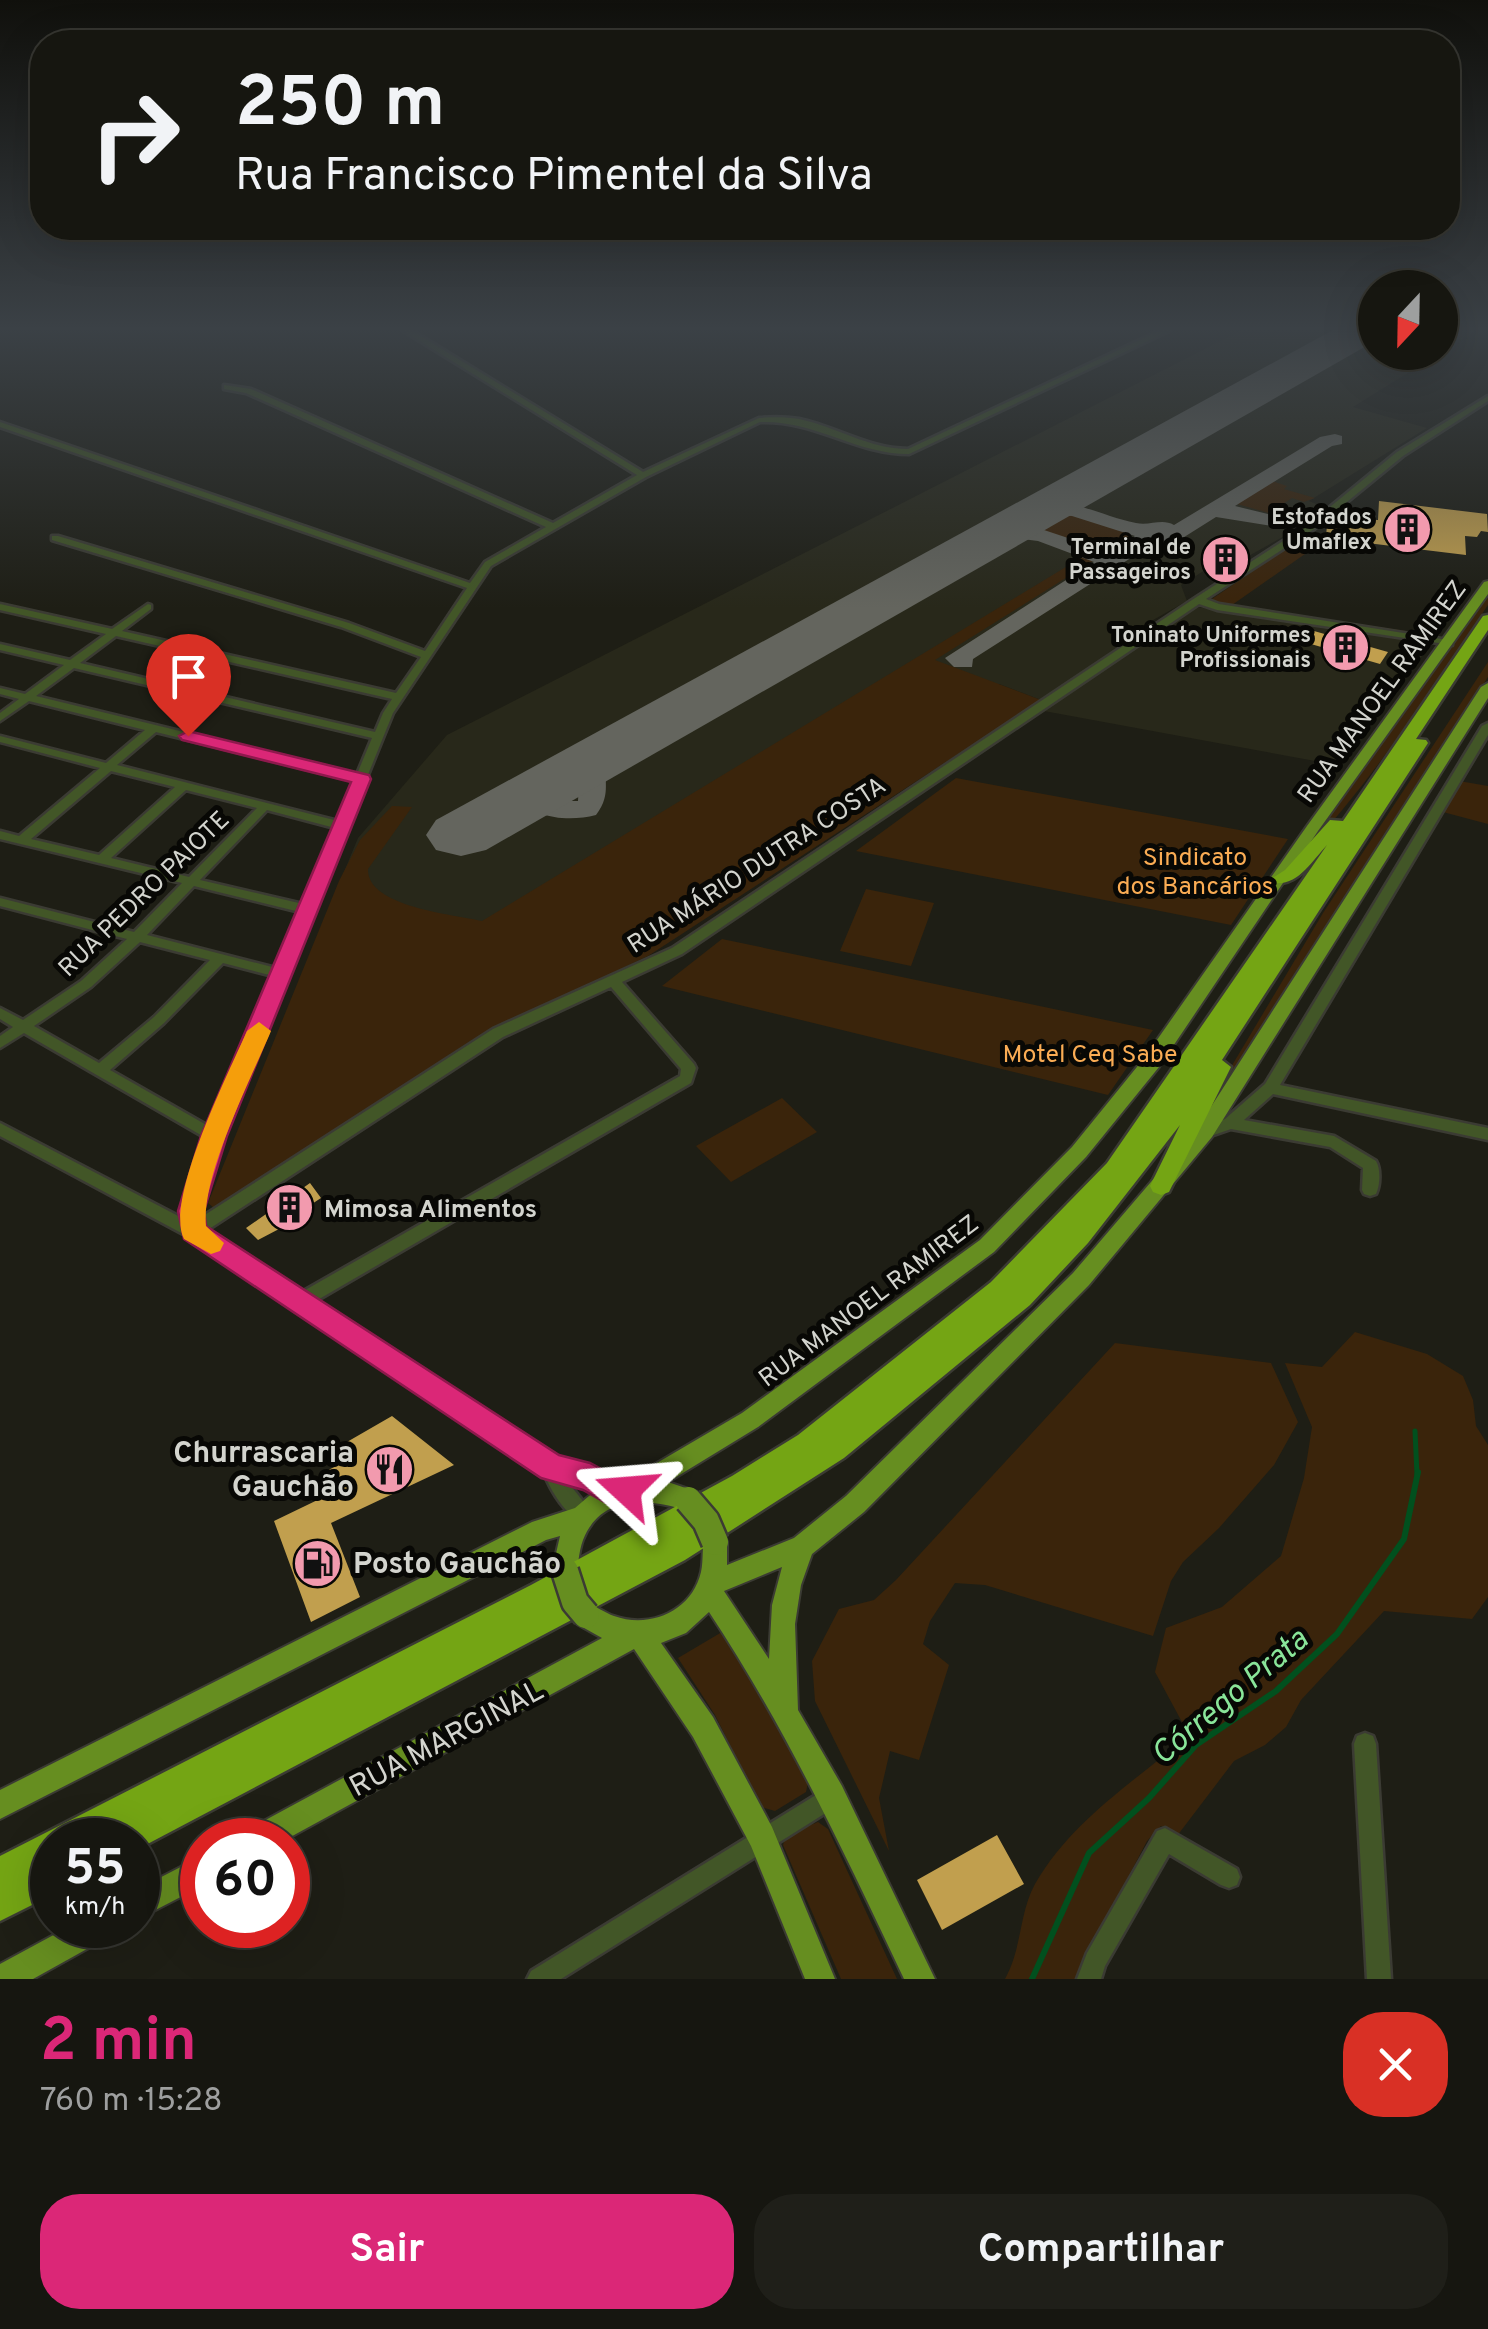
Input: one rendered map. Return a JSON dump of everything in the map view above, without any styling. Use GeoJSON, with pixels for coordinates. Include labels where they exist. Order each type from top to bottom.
{"type":"FeatureCollection","features":[{"type":"Feature","properties":{"kind":"highway"},"geometry":{"type":"LineString","coordinates":[[107,1818],[541,1595],[742,1484],[807,1444],[1000,1289],[1115,1169],[1488,619]]}},
{"type":"Feature","properties":{"kind":"highway"},"geometry":{"type":"LineString","coordinates":[[160,1820],[675,1550],[836,1449],[1020,1298],[1140,1166],[1488,642]]}},
{"type":"Feature","properties":{"kind":"highway"},"geometry":{"type":"LineString","coordinates":[[1280,879],[1291,874],[1347,812],[1361,805]]}},
{"type":"Feature","properties":{"kind":"highway"},"geometry":{"type":"LineString","coordinates":[[1161,1186],[1223,1061],[1220,1048]]}},
{"type":"Feature","properties":{"kind":"highway"},"geometry":{"type":"LineString","coordinates":[[0,1874],[30,1858]]}},
{"type":"Feature","properties":{"kind":"highway"},"geometry":{"type":"LineString","coordinates":[[0,1904],[30,1888]]}},
{"type":"Feature","properties":{"kind":"main road","name":"RUA MANOEL RAMIREZ"},"geometry":{"type":"LineString","coordinates":[[626,1490],[750,1420],[987,1246],[1078,1152],[1128,1092],[1488,585]]}},
{"type":"Feature","properties":{"kind":"main road"},"geometry":{"type":"LineString","coordinates":[[582,1516],[569,1538],[564,1571],[568,1587],[586,1615],[600,1626],[637,1635],[681,1622],[711,1587],[804,1546],[855,1504],[1081,1279],[1205,1132],[1488,686]]}},
{"type":"Feature","properties":{"kind":"main road"},"geometry":{"type":"LineString","coordinates":[[0,1805],[541,1530],[582,1516],[626,1490],[653,1488],[688,1500],[706,1521],[715,1542],[711,1587],[832,1796],[920,1979]]}},
{"type":"Feature","properties":{"kind":"main road"},"geometry":{"type":"LineString","coordinates":[[788,1716],[780,1614],[787,1582],[804,1546]]}},
{"type":"Feature","properties":{"kind":"main road"},"geometry":{"type":"LineString","coordinates":[[637,1635],[703,1727],[762,1838],[820,1979]]}},
{"type":"Feature","properties":{"kind":"main road","name":"RUA MARGINAL"},"geometry":{"type":"LineString","coordinates":[[298,1818],[637,1635]]}},
{"type":"Feature","properties":{"kind":"main road"},"geometry":{"type":"LineString","coordinates":[[3,1979],[60,1948]]}},
{"type":"Feature","properties":{"kind":"street"},"geometry":{"type":"LineString","coordinates":[[319,422],[552,526]]}},
{"type":"Feature","properties":{"kind":"street"},"geometry":{"type":"LineString","coordinates":[[557,422],[643,475]]}},
{"type":"Feature","properties":{"kind":"street"},"geometry":{"type":"LineString","coordinates":[[193,1232],[191,1211],[214,1136],[379,736],[398,697],[472,587],[488,564],[552,526],[643,475],[754,422]]}},
{"type":"Feature","properties":{"kind":"street"},"geometry":{"type":"LineString","coordinates":[[809,422],[890,451],[909,452],[972,422]]}},
{"type":"Feature","properties":{"kind":"street","name":"RUA MÁRIO DUTRA COSTA"},"geometry":{"type":"LineString","coordinates":[[301,1301],[686,1079],[689,1068],[614,982],[677,951],[1310,527],[1400,454],[1450,422]]}},
{"type":"Feature","properties":{"kind":"street"},"geometry":{"type":"LineString","coordinates":[[0,424],[472,587]]}},
{"type":"Feature","properties":{"kind":"street"},"geometry":{"type":"LineString","coordinates":[[56,538],[426,655]]}},
{"type":"Feature","properties":{"kind":"street"},"geometry":{"type":"LineString","coordinates":[[1198,600],[1218,608],[1448,643]]}},
{"type":"Feature","properties":{"kind":"street"},"geometry":{"type":"LineString","coordinates":[[0,607],[398,697]]}},
{"type":"Feature","properties":{"kind":"street"},"geometry":{"type":"LineString","coordinates":[[0,718],[148,607]]}},
{"type":"Feature","properties":{"kind":"street"},"geometry":{"type":"LineString","coordinates":[[0,648],[379,736]]}},
{"type":"Feature","properties":{"kind":"street"},"geometry":{"type":"LineString","coordinates":[[0,690],[362,779]]}},
{"type":"Feature","properties":{"kind":"street"},"geometry":{"type":"LineString","coordinates":[[1205,1132],[1230,1123],[1270,1088],[1481,747],[1488,726]]}},
{"type":"Feature","properties":{"kind":"street"},"geometry":{"type":"LineString","coordinates":[[22,840],[154,728]]}},
{"type":"Feature","properties":{"kind":"street"},"geometry":{"type":"LineString","coordinates":[[0,739],[343,826]]}},
{"type":"Feature","properties":{"kind":"street"},"geometry":{"type":"LineString","coordinates":[[102,860],[184,785]]}},
{"type":"Feature","properties":{"kind":"street","name":"RUA PEDRO PAIOTE"},"geometry":{"type":"LineString","coordinates":[[0,1043],[86,984],[265,806]]}},
{"type":"Feature","properties":{"kind":"street"},"geometry":{"type":"LineString","coordinates":[[0,835],[309,910]]}},
{"type":"Feature","properties":{"kind":"street"},"geometry":{"type":"LineString","coordinates":[[0,902],[283,974]]}},
{"type":"Feature","properties":{"kind":"street"},"geometry":{"type":"LineString","coordinates":[[100,1070],[159,1020],[220,958]]}},
{"type":"Feature","properties":{"kind":"street"},"geometry":{"type":"LineString","coordinates":[[193,1232],[498,1033],[614,982]]}},
{"type":"Feature","properties":{"kind":"street"},"geometry":{"type":"LineString","coordinates":[[0,1012],[214,1136]]}},
{"type":"Feature","properties":{"kind":"street"},"geometry":{"type":"LineString","coordinates":[[1270,1088],[1488,1134]]}},
{"type":"Feature","properties":{"kind":"street"},"geometry":{"type":"LineString","coordinates":[[1230,1123],[1346,1146],[1370,1165],[1370,1190]]}},
{"type":"Feature","properties":{"kind":"street"},"geometry":{"type":"LineString","coordinates":[[0,1128],[193,1232],[552,1468],[626,1490]]}},
{"type":"Feature","properties":{"kind":"street"},"geometry":{"type":"LineString","coordinates":[[552,1468],[556,1482],[582,1516]]}},
{"type":"Feature","properties":{"kind":"street"},"geometry":{"type":"LineString","coordinates":[[1366,1744],[1378,1979]]}},
{"type":"Feature","properties":{"kind":"street"},"geometry":{"type":"LineString","coordinates":[[540,1979],[832,1796]]}},
{"type":"Feature","properties":{"kind":"street"},"geometry":{"type":"LineString","coordinates":[[1089,1979],[1094,1961],[1165,1839],[1229,1877]]}},
{"type":"Feature","properties":{"kind":"shaded area"},"geometry":{"type":"Polygon","coordinates":[[[1061,422],[1407,422],[1427,428],[1309,501],[1321,506],[1288,534],[1227,568],[1215,564],[1181,585],[1187,601],[1128,634],[1132,637],[1041,700],[999,684],[989,686],[499,968],[299,981],[358,838],[447,735],[1061,422]]]}},
{"type":"Feature","properties":{"kind":"shaded area","name":"Toninato Uniformes Profissionais"},"geometry":{"type":"Polygon","coordinates":[[[1197,607],[1432,643],[1337,765],[1044,711],[1197,607]]]}},
{"type":"Feature","properties":{"kind":"green space"},"geometry":{"type":"Polygon","coordinates":[[[1272,481],[1287,486],[1284,489],[1315,498],[1304,502],[1292,498],[1269,513],[1237,504],[1272,481]]]}},
{"type":"Feature","properties":{"kind":"green space"},"geometry":{"type":"Polygon","coordinates":[[[1063,515],[1110,524],[1130,540],[1108,556],[1034,529],[1063,515]]]}},
{"type":"Feature","properties":{"kind":"green space"},"geometry":{"type":"Polygon","coordinates":[[[1304,536],[1325,540],[1232,605],[1426,634],[1431,638],[1220,607],[1209,601],[1304,536]]]}},
{"type":"Feature","properties":{"kind":"green space"},"geometry":{"type":"Polygon","coordinates":[[[1084,556],[1096,559],[935,660],[1041,700],[648,956],[472,1040],[233,1197],[214,1208],[208,1203],[339,881],[360,840],[392,806],[412,807],[368,869],[371,882],[381,892],[414,907],[482,921],[1084,556]]]}},
{"type":"Feature","properties":{"kind":"green space"},"geometry":{"type":"Polygon","coordinates":[[[1488,592],[1488,605],[1400,735],[1301,856],[1488,592]]]}},
{"type":"Feature","properties":{"kind":"green space"},"geometry":{"type":"Polygon","coordinates":[[[1488,662],[1488,677],[1203,1120],[1200,1119],[1323,913],[1488,662]]]}},
{"type":"Feature","properties":{"kind":"green space","name":"Sindicato dos Bancários"},"geometry":{"type":"Polygon","coordinates":[[[956,778],[1288,839],[1231,925],[856,851],[956,778]]]}},
{"type":"Feature","properties":{"kind":"green space"},"geometry":{"type":"Polygon","coordinates":[[[1459,781],[1488,786],[1488,824],[1443,812],[1459,781]]]}},
{"type":"Feature","properties":{"kind":"green space"},"geometry":{"type":"Polygon","coordinates":[[[866,889],[934,903],[911,966],[840,951],[866,889]]]}},
{"type":"Feature","properties":{"kind":"green space","name":"Motel Ceq Sabe"},"geometry":{"type":"Polygon","coordinates":[[[722,939],[1153,1030],[1108,1095],[662,986],[722,939]]]}},
{"type":"Feature","properties":{"kind":"green space"},"geometry":{"type":"Polygon","coordinates":[[[782,1098],[817,1132],[731,1182],[696,1146],[782,1098]]]}},
{"type":"Feature","properties":{"kind":"green space"},"geometry":{"type":"Polygon","coordinates":[[[1355,1332],[1427,1354],[1463,1376],[1473,1400],[1476,1426],[1488,1445],[1488,1597],[1472,1619],[1384,1611],[1301,1700],[1286,1727],[1265,1745],[1234,1761],[1177,1836],[1161,1826],[1147,1841],[1075,1979],[1005,1979],[1015,1956],[1030,1895],[1050,1861],[1085,1821],[1189,1735],[1155,1672],[1166,1628],[1222,1607],[1281,1556],[1304,1478],[1312,1427],[1285,1363],[1322,1367],[1355,1332]]]}},
{"type":"Feature","properties":{"kind":"green space"},"geometry":{"type":"Polygon","coordinates":[[[1115,1343],[1271,1363],[1298,1422],[1274,1465],[1183,1562],[1171,1581],[1153,1636],[985,1585],[955,1583],[930,1621],[923,1644],[949,1665],[919,1760],[890,1751],[879,1798],[889,1851],[815,1701],[812,1661],[839,1609],[874,1600],[896,1580],[1115,1343]]]}},
{"type":"Feature","properties":{"kind":"green space"},"geometry":{"type":"Polygon","coordinates":[[[727,1629],[810,1772],[806,1792],[775,1811],[761,1807],[715,1715],[678,1658],[727,1629]]]}},
{"type":"Feature","properties":{"kind":"green space"},"geometry":{"type":"Polygon","coordinates":[[[818,1822],[828,1829],[897,1979],[841,1979],[783,1845],[786,1835],[818,1822]]]}},
{"type":"Feature","properties":{"kind":"building","name":"Estofados Umaflex"},"geometry":{"type":"Polygon","coordinates":[[[1379,501],[1487,514],[1488,532],[1481,531],[1477,537],[1465,536],[1466,555],[1326,538],[1327,524],[1334,518],[1378,520],[1379,501]]]}},
{"type":"Feature","properties":{"kind":"building","name":"Toninato Uniformes Profissionais"},"geometry":{"type":"Polygon","coordinates":[[[1314,631],[1388,652],[1380,664],[1304,642],[1314,631]]]}},
{"type":"Feature","properties":{"kind":"building","name":"Mimosa Alimentos"},"geometry":{"type":"Polygon","coordinates":[[[310,1183],[321,1198],[279,1229],[258,1240],[246,1228],[310,1183]]]}},
{"type":"Feature","properties":{"kind":"building"},"geometry":{"type":"Polygon","coordinates":[[[392,1416],[454,1465],[331,1523],[360,1597],[311,1622],[274,1521],[332,1493],[324,1472],[349,1460],[340,1446],[392,1416]]]}},
{"type":"Feature","properties":{"kind":"building"},"geometry":{"type":"Polygon","coordinates":[[[997,1835],[1024,1884],[942,1930],[917,1880],[997,1835]]]}},
{"type":"Feature","properties":{"kind":"waterway","name":"Córrego Prata"},"geometry":{"type":"LineString","coordinates":[[1415,1431],[1417,1475]]}},
{"type":"Feature","properties":{"kind":"waterway","name":"Córrego Prata"},"geometry":{"type":"LineString","coordinates":[[1032,1979],[1089,1853],[1149,1798],[1196,1745],[1276,1691],[1337,1634],[1404,1539],[1418,1472]]}},
{"type":"Feature","properties":{"kind":"taxiway"},"geometry":{"type":"LineString","coordinates":[[1146,551],[1327,441],[1335,440]]}},
{"type":"Feature","properties":{"kind":"taxiway"},"geometry":{"type":"LineString","coordinates":[[1042,510],[1074,510],[1139,531],[1165,527]]}},
{"type":"Feature","properties":{"kind":"taxiway"},"geometry":{"type":"LineString","coordinates":[[1214,511],[1232,511],[1276,523]]}},
{"type":"Feature","properties":{"kind":"taxiway"},"geometry":{"type":"LineString","coordinates":[[963,662],[957,658],[1147,538],[1146,533],[1157,536],[1163,532],[1161,529]]}},
{"type":"Feature","properties":{"kind":"taxiway"},"geometry":{"type":"LineString","coordinates":[[1006,531],[1041,535],[1111,560]]}},
{"type":"Feature","properties":{"kind":"taxiway"},"geometry":{"type":"LineString","coordinates":[[529,796],[557,810],[586,809],[593,800],[592,766],[599,757]]}},
{"type":"Feature","properties":{"kind":"runway"},"geometry":{"type":"LineString","coordinates":[[461,835],[1199,422]]}},
{"type":"Feature","properties":{"kind":"slow traffic"},"geometry":{"type":"LineString","coordinates":[[211,1243],[193,1232],[191,1211],[214,1136],[259,1031]]}},
{"type":"Feature","properties":{"kind":"place","name":"Estofados Umaflex"},"geometry":{"type":"Point","coordinates":[1407,529]}},
{"type":"Feature","properties":{"kind":"place","name":"Terminal de Passageiros"},"geometry":{"type":"Point","coordinates":[1226,559]}},
{"type":"Feature","properties":{"kind":"place","name":"Toninato Uniformes Profissionais"},"geometry":{"type":"Point","coordinates":[1346,647]}},
{"type":"Feature","properties":{"kind":"place","name":"Mimosa Alimentos"},"geometry":{"type":"Point","coordinates":[289,1208]}},
{"type":"Feature","properties":{"kind":"place","name":"Churrascaria Gauchão"},"geometry":{"type":"Point","coordinates":[389,1469]}},
{"type":"Feature","properties":{"kind":"place","name":"Posto Gauchão"},"geometry":{"type":"Point","coordinates":[318,1563]}},
{"type":"Feature","properties":{"kind":"route"},"geometry":{"type":"LineString","coordinates":[[188,736],[362,779],[214,1136],[191,1211],[193,1232],[552,1468],[572,1470],[615,1493],[626,1490]]}}]}
